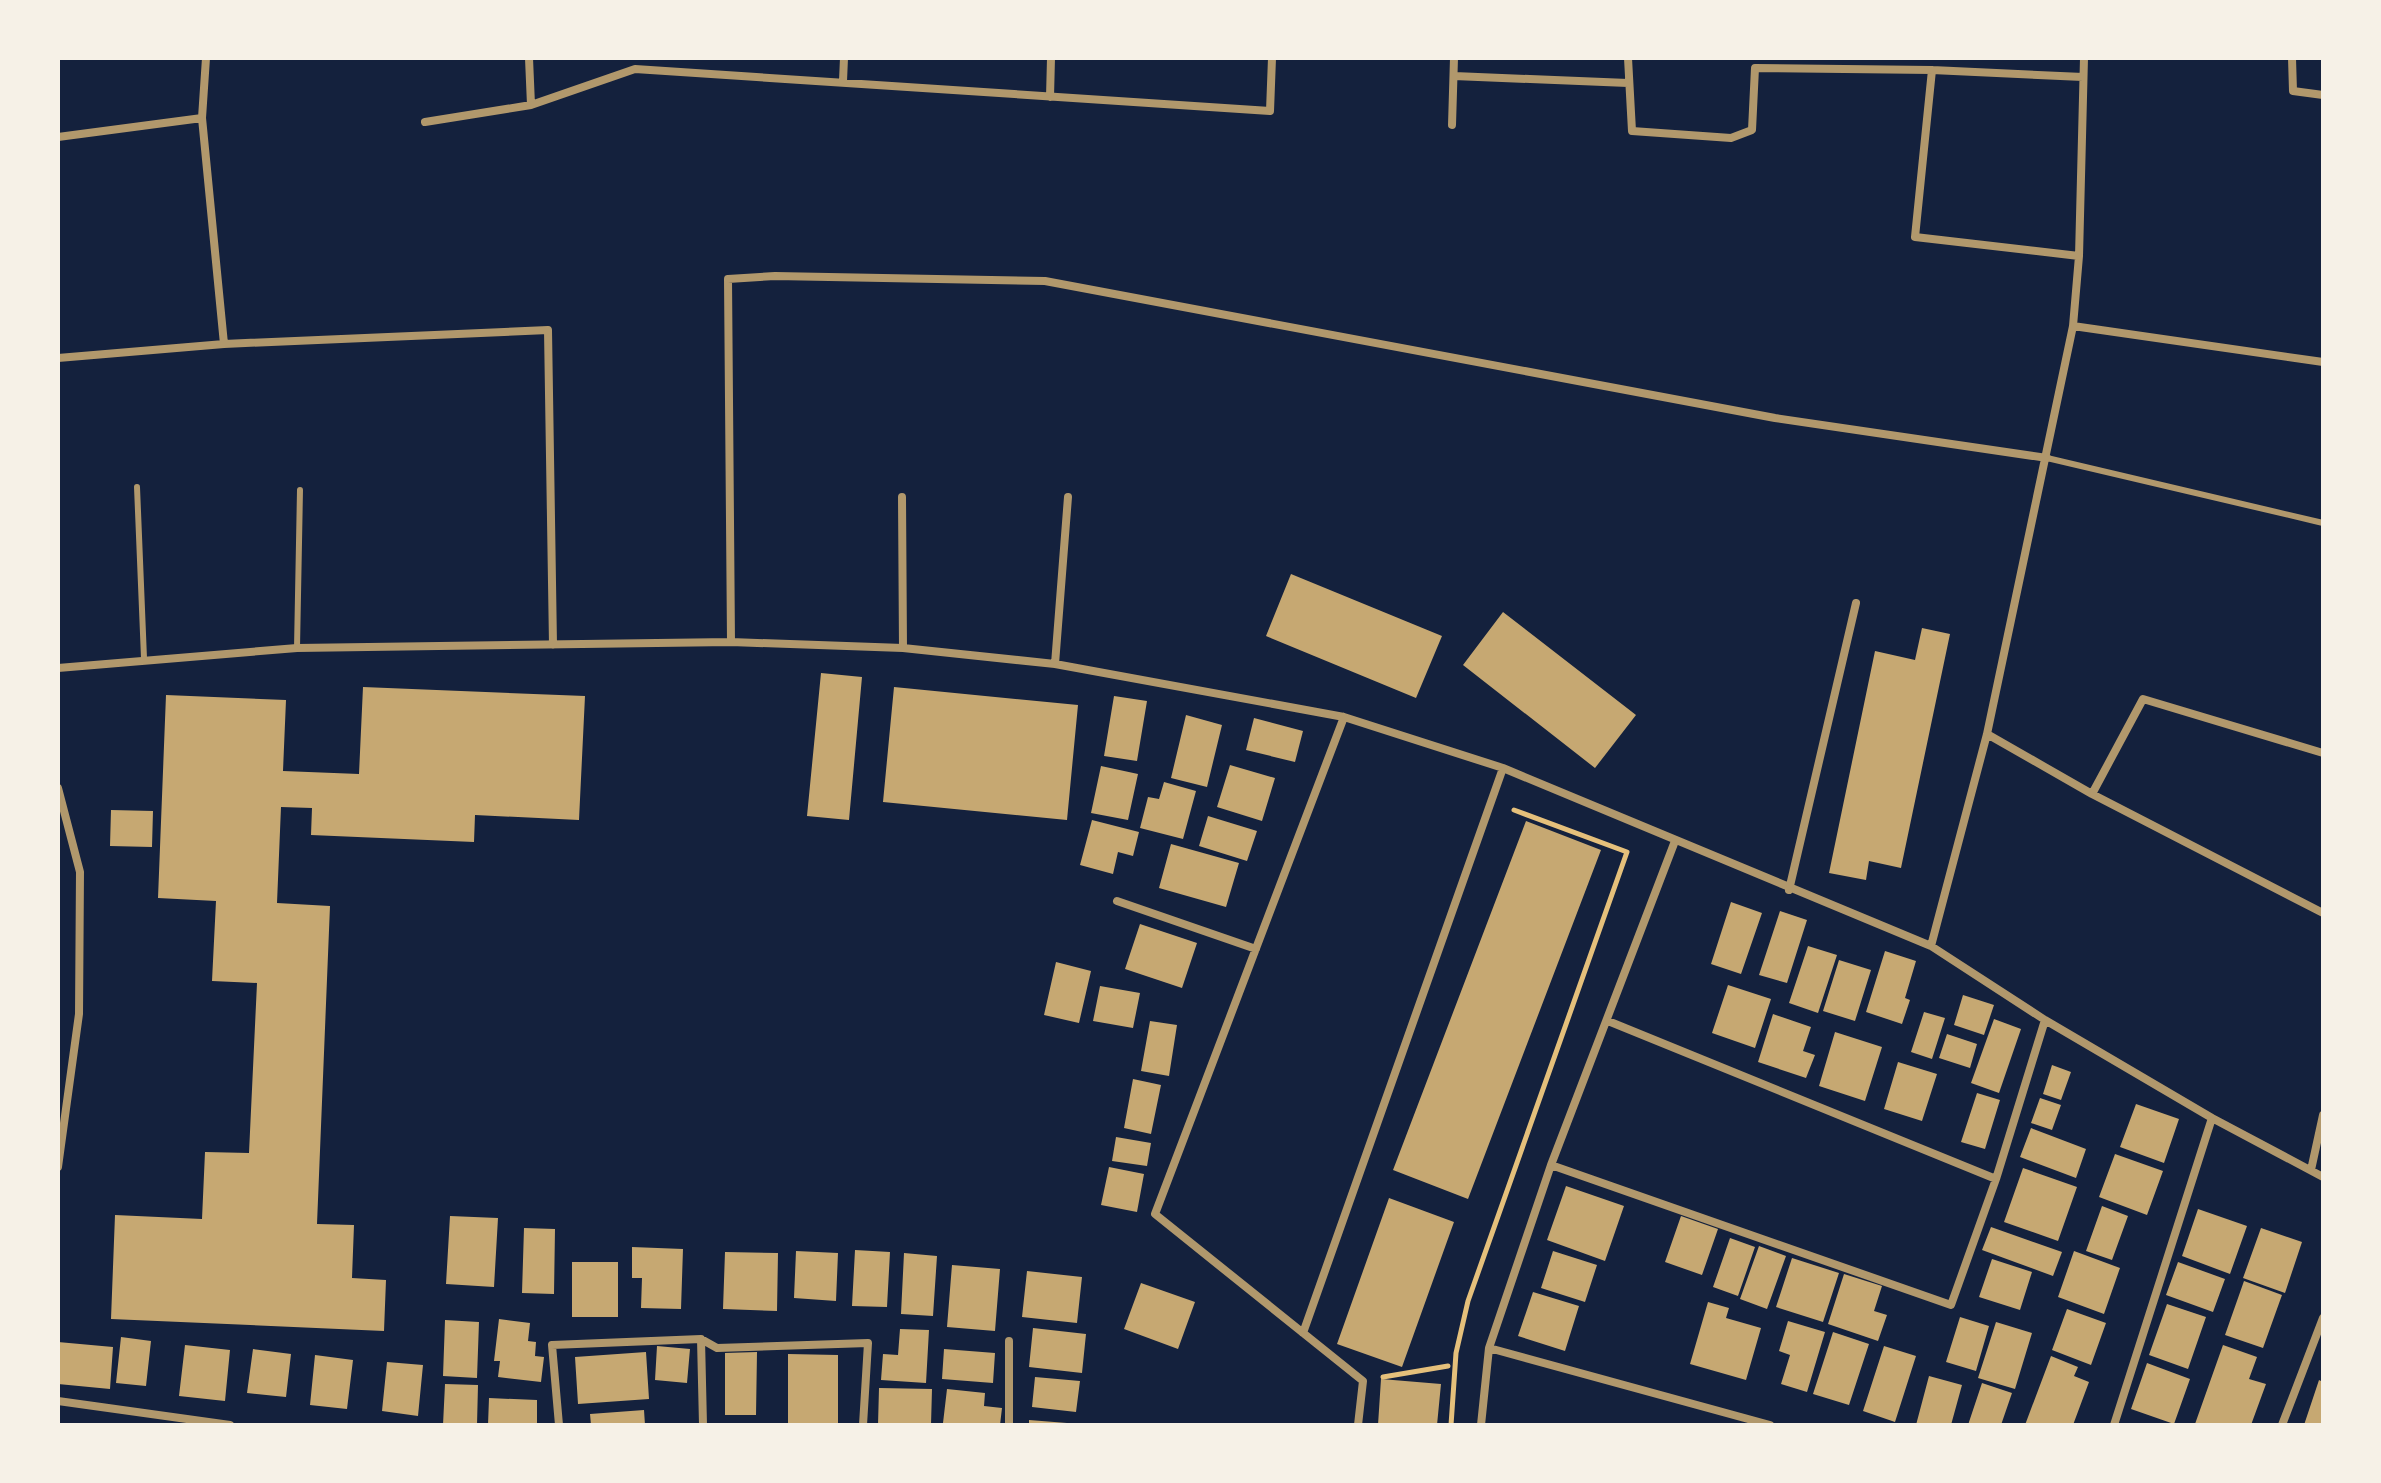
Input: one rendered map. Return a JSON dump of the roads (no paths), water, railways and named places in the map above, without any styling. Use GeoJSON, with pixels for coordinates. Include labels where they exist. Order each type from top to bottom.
{"type":"FeatureCollection","features":[{"type":"Feature","properties":{"kind":"street"},"geometry":{"type":"LineString","coordinates":[[206,58],[202,118],[224,344]]}},
{"type":"Feature","properties":{"kind":"street"},"geometry":{"type":"LineString","coordinates":[[529,58],[531,105]]}},
{"type":"Feature","properties":{"kind":"street"},"geometry":{"type":"LineString","coordinates":[[843,81],[844,58]]}},
{"type":"Feature","properties":{"kind":"street"},"geometry":{"type":"LineString","coordinates":[[1050,97],[1051,58]]}},
{"type":"Feature","properties":{"kind":"street"},"geometry":{"type":"LineString","coordinates":[[425,122],[531,105],[635,69],[1270,111],[1272,58]]}},
{"type":"Feature","properties":{"kind":"street"},"geometry":{"type":"LineString","coordinates":[[1452,125],[1454,58]]}},
{"type":"Feature","properties":{"kind":"street"},"geometry":{"type":"LineString","coordinates":[[1628,58],[1632,131],[1731,138],[1752,130],[1755,68],[1932,70],[2083,77]]}},
{"type":"Feature","properties":{"kind":"street"},"geometry":{"type":"LineString","coordinates":[[1931,946],[1987,734],[2073,326],[2079,256],[2084,58]]}},
{"type":"Feature","properties":{"kind":"street"},"geometry":{"type":"LineString","coordinates":[[2292,58],[2293,91],[2323,95]]}},
{"type":"Feature","properties":{"kind":"street"},"geometry":{"type":"LineString","coordinates":[[1932,70],[1915,237],[2079,256]]}},
{"type":"Feature","properties":{"kind":"street"},"geometry":{"type":"LineString","coordinates":[[1454,76],[1628,83]]}},
{"type":"Feature","properties":{"kind":"street"},"geometry":{"type":"LineString","coordinates":[[58,137],[202,118]]}},
{"type":"Feature","properties":{"kind":"street"},"geometry":{"type":"LineString","coordinates":[[731,642],[728,279],[775,276],[1045,281],[1775,418],[2047,458]]}},
{"type":"Feature","properties":{"kind":"street"},"geometry":{"type":"LineString","coordinates":[[2073,326],[2323,362]]}},
{"type":"Feature","properties":{"kind":"street"},"geometry":{"type":"LineString","coordinates":[[58,358],[224,344],[548,330],[553,645]]}},
{"type":"Feature","properties":{"kind":"street"},"geometry":{"type":"LineString","coordinates":[[902,497],[903,648]]}},
{"type":"Feature","properties":{"kind":"street"},"geometry":{"type":"LineString","coordinates":[[1055,664],[1068,497]]}},
{"type":"Feature","properties":{"kind":"street"},"geometry":{"type":"LineString","coordinates":[[1789,890],[1856,603]]}},
{"type":"Feature","properties":{"kind":"street"},"geometry":{"type":"LineString","coordinates":[[58,668],[144,658],[297,648],[731,642],[903,648],[1055,664],[1344,717],[1503,768],[1789,890],[1931,946],[2045,1020],[2212,1118],[2323,1177]]}},
{"type":"Feature","properties":{"kind":"street"},"geometry":{"type":"LineString","coordinates":[[2092,794],[2143,699],[2323,753]]}},
{"type":"Feature","properties":{"kind":"street"},"geometry":{"type":"LineString","coordinates":[[1344,717],[1155,1214],[1363,1381],[1358,1425]]}},
{"type":"Feature","properties":{"kind":"street"},"geometry":{"type":"LineString","coordinates":[[1987,734],[2092,794],[2323,913]]}},
{"type":"Feature","properties":{"kind":"street"},"geometry":{"type":"LineString","coordinates":[[1303,1333],[1503,768]]}},
{"type":"Feature","properties":{"kind":"street"},"geometry":{"type":"LineString","coordinates":[[58,788],[80,872],[79,1014],[58,1167]]}},
{"type":"Feature","properties":{"kind":"street"},"geometry":{"type":"LineString","coordinates":[[1481,1425],[1489,1348],[1551,1165],[1675,841]]}},
{"type":"Feature","properties":{"kind":"street"},"geometry":{"type":"LineString","coordinates":[[1117,901],[1256,949]]}},
{"type":"Feature","properties":{"kind":"street"},"geometry":{"type":"LineString","coordinates":[[1551,1165],[1951,1305],[1996,1179],[2045,1020]]}},
{"type":"Feature","properties":{"kind":"street"},"geometry":{"type":"LineString","coordinates":[[1608,1021],[1996,1179]]}},
{"type":"Feature","properties":{"kind":"street"},"geometry":{"type":"LineString","coordinates":[[2311,1170],[2323,1115]]}},
{"type":"Feature","properties":{"kind":"street"},"geometry":{"type":"LineString","coordinates":[[2114,1425],[2212,1118]]}},
{"type":"Feature","properties":{"kind":"street"},"geometry":{"type":"LineString","coordinates":[[2282,1425],[2323,1318]]}},
{"type":"Feature","properties":{"kind":"street"},"geometry":{"type":"LineString","coordinates":[[559,1425],[552,1345],[701,1339],[717,1348],[868,1343],[863,1425]]}},
{"type":"Feature","properties":{"kind":"street"},"geometry":{"type":"LineString","coordinates":[[701,1339],[703,1425]]}},
{"type":"Feature","properties":{"kind":"street"},"geometry":{"type":"LineString","coordinates":[[1009,1341],[1009,1425]]}},
{"type":"Feature","properties":{"kind":"street"},"geometry":{"type":"LineString","coordinates":[[1489,1348],[1770,1425]]}},
{"type":"Feature","properties":{"kind":"street"},"geometry":{"type":"LineString","coordinates":[[58,1401],[230,1425]]}},
{"type":"Feature","properties":{"kind":"lane"},"geometry":{"type":"LineString","coordinates":[[2047,458],[2323,523]]}},
{"type":"Feature","properties":{"kind":"lane"},"geometry":{"type":"LineString","coordinates":[[137,487],[144,658]]}},
{"type":"Feature","properties":{"kind":"lane"},"geometry":{"type":"LineString","coordinates":[[297,648],[300,490]]}}]}
